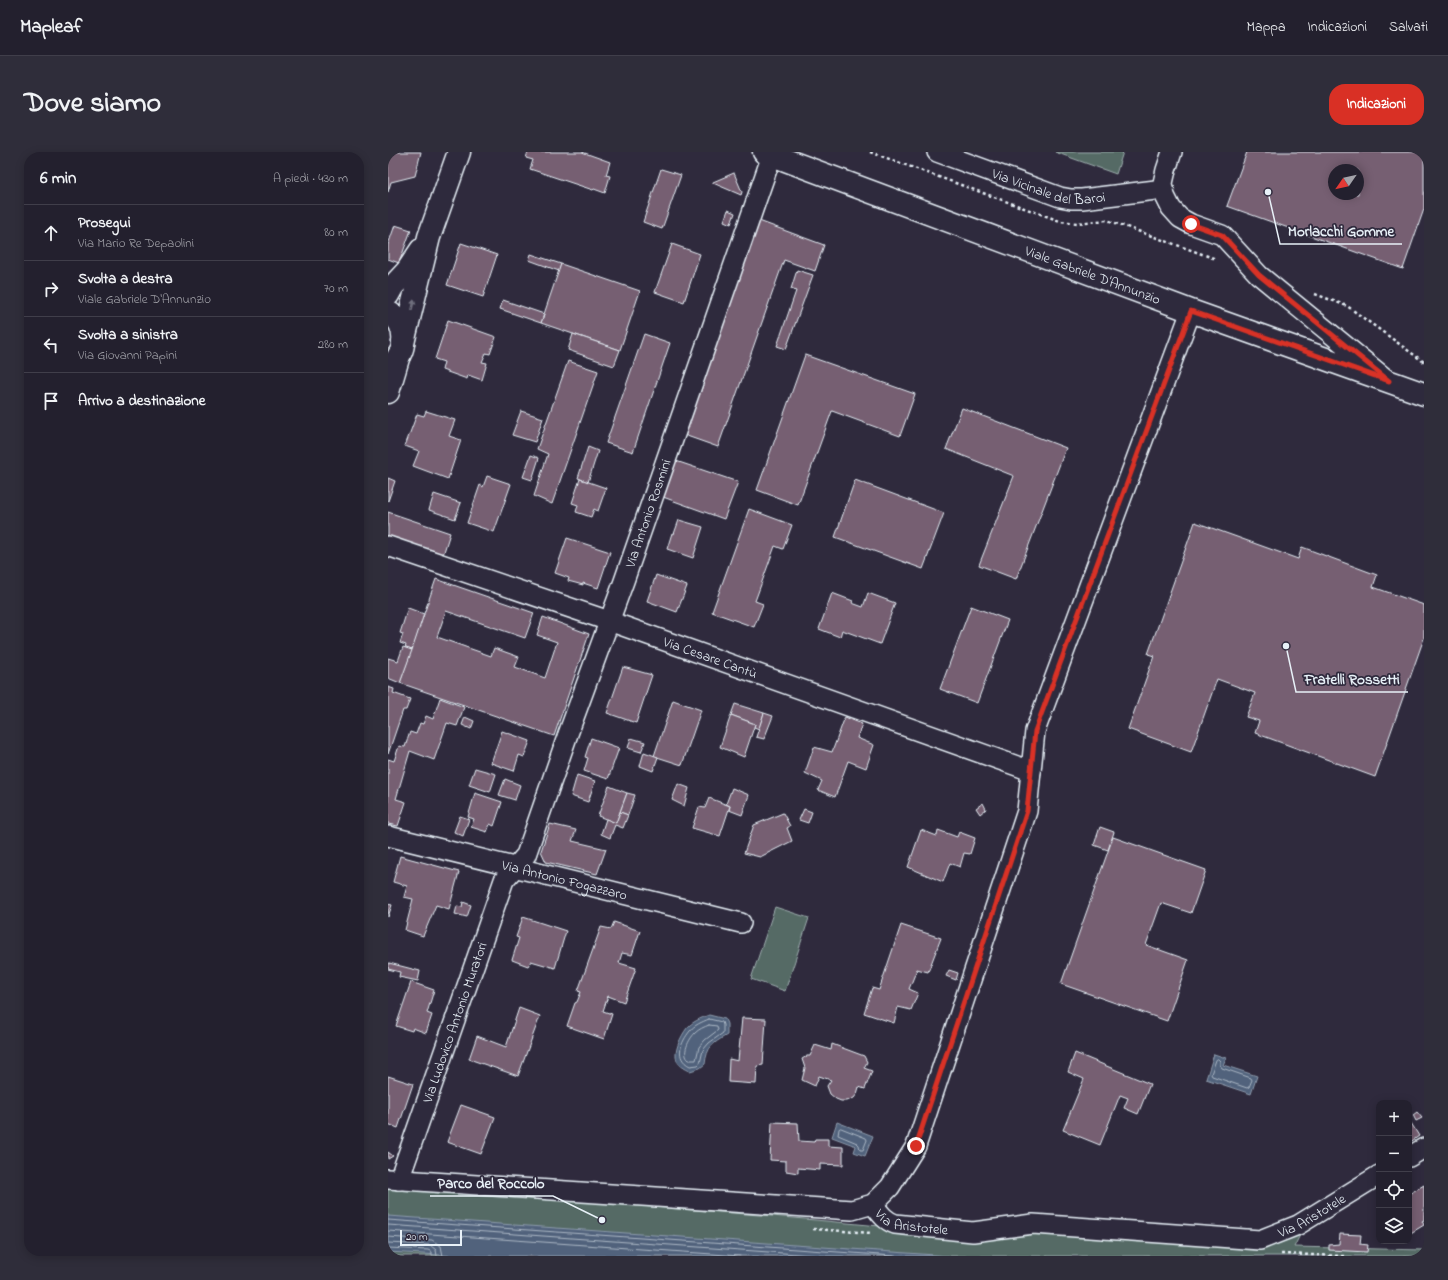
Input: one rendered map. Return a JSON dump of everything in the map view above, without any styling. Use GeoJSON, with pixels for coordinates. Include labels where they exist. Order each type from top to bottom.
{"type":"FeatureCollection","features":[{"type":"Feature","properties":{"kind":"main road"},"geometry":{"type":"LineString","coordinates":[[397,355],[429,237],[459,152]]}},
{"type":"Feature","properties":{"kind":"main road","name":"Viale Gabriele D'Annunzio"},"geometry":{"type":"LineString","coordinates":[[768,154],[1191,311],[1424,394]]}},
{"type":"Feature","properties":{"kind":"main road"},"geometry":{"type":"LineString","coordinates":[[388,295],[393,286],[407,271],[429,237]]}},
{"type":"Feature","properties":{"kind":"main road"},"geometry":{"type":"LineString","coordinates":[[388,312],[398,321],[403,332],[388,392]]}},
{"type":"Feature","properties":{"kind":"street","name":"Via Vicinale del Baroi"},"geometry":{"type":"LineString","coordinates":[[937,152],[1071,200],[1164,189]]}},
{"type":"Feature","properties":{"kind":"street"},"geometry":{"type":"LineString","coordinates":[[1172,152],[1163,183],[1165,196],[1171,208],[1180,218],[1191,224],[1222,235],[1259,275],[1389,381]]}},
{"type":"Feature","properties":{"kind":"street","name":"Via Antonio Rosmini"},"geometry":{"type":"LineString","coordinates":[[515,868],[526,855],[568,734],[624,581],[768,154]]}},
{"type":"Feature","properties":{"kind":"street"},"geometry":{"type":"LineString","coordinates":[[873,1204],[890,1187],[916,1146],[1027,811],[1035,731],[1191,311]]}},
{"type":"Feature","properties":{"kind":"street","name":"Via Cesare Cantù"},"geometry":{"type":"LineString","coordinates":[[388,546],[609,621],[1031,771]]}},
{"type":"Feature","properties":{"kind":"street","name":"Via Antonio Fogazzaro"},"geometry":{"type":"LineString","coordinates":[[388,836],[741,923]]}},
{"type":"Feature","properties":{"kind":"street","name":"Via Ludovico Antonio Muratori"},"geometry":{"type":"LineString","coordinates":[[394,1179],[504,880],[515,868]]}},
{"type":"Feature","properties":{"kind":"street"},"geometry":{"type":"LineString","coordinates":[[1412,1155],[1424,1148]]}},
{"type":"Feature","properties":{"kind":"street","name":"Via Aristotele"},"geometry":{"type":"LineString","coordinates":[[394,1179],[852,1210],[873,1204],[882,1218],[895,1224],[973,1232],[1033,1224],[1260,1240],[1298,1225],[1376,1177]]}},
{"type":"Feature","properties":{"kind":"path"},"geometry":{"type":"LineString","coordinates":[[1312,292],[1347,306],[1424,362]]}},
{"type":"Feature","properties":{"kind":"green space"},"geometry":{"type":"Polygon","coordinates":[[[1055,152],[1123,152],[1116,174],[1055,152]]]}},
{"type":"Feature","properties":{"kind":"green space"},"geometry":{"type":"Polygon","coordinates":[[[775,907],[809,918],[785,991],[751,979],[775,907]]]}},
{"type":"Feature","properties":{"kind":"green space"},"geometry":{"type":"Polygon","coordinates":[[[388,1187],[772,1216],[944,1232],[1008,1231],[1226,1241],[1303,1229],[1294,1247],[1424,1250],[1424,1256],[388,1256],[388,1187]]]}},
{"type":"Feature","properties":{"kind":"water"},"geometry":{"type":"Polygon","coordinates":[[[709,1015],[725,1019],[727,1024],[727,1035],[711,1046],[707,1054],[705,1064],[700,1068],[690,1071],[677,1061],[676,1053],[678,1044],[682,1035],[689,1026],[697,1020],[709,1015]]]}},
{"type":"Feature","properties":{"kind":"water"},"geometry":{"type":"Polygon","coordinates":[[[1214,1054],[1226,1058],[1223,1065],[1257,1076],[1251,1094],[1206,1079],[1214,1054]]]}},
{"type":"Feature","properties":{"kind":"water"},"geometry":{"type":"Polygon","coordinates":[[[837,1122],[873,1136],[865,1156],[854,1152],[856,1146],[832,1137],[837,1122]]]}},
{"type":"Feature","properties":{"kind":"water"},"geometry":{"type":"Polygon","coordinates":[[[388,1216],[949,1256],[458,1256],[388,1252],[388,1216]]]}},
{"type":"Feature","properties":{"kind":"building"},"geometry":{"type":"Polygon","coordinates":[[[388,152],[421,152],[415,176],[391,182],[388,192],[388,152]]]}},
{"type":"Feature","properties":{"kind":"building"},"geometry":{"type":"Polygon","coordinates":[[[528,152],[582,152],[610,162],[606,175],[610,176],[605,193],[530,169],[533,160],[526,158],[528,152]]]}},
{"type":"Feature","properties":{"kind":"building"},"geometry":{"type":"Polygon","coordinates":[[[1247,152],[1424,152],[1424,209],[1403,269],[1227,206],[1247,152]]]}},
{"type":"Feature","properties":{"kind":"building"},"geometry":{"type":"Polygon","coordinates":[[[661,169],[681,175],[662,229],[643,222],[661,169]]]}},
{"type":"Feature","properties":{"kind":"building"},"geometry":{"type":"Polygon","coordinates":[[[734,173],[742,192],[741,195],[713,183],[713,182],[734,173]]]}},
{"type":"Feature","properties":{"kind":"building"},"geometry":{"type":"Polygon","coordinates":[[[728,210],[735,213],[731,224],[724,221],[728,210]]]}},
{"type":"Feature","properties":{"kind":"building"},"geometry":{"type":"Polygon","coordinates":[[[759,221],[824,245],[815,271],[784,260],[718,447],[684,435],[759,221]]]}},
{"type":"Feature","properties":{"kind":"building"},"geometry":{"type":"Polygon","coordinates":[[[395,225],[411,230],[399,263],[388,259],[388,245],[395,225]]]}},
{"type":"Feature","properties":{"kind":"building"},"geometry":{"type":"Polygon","coordinates":[[[461,243],[497,255],[483,297],[447,285],[461,243]]]}},
{"type":"Feature","properties":{"kind":"building"},"geometry":{"type":"Polygon","coordinates":[[[672,244],[700,254],[684,302],[655,292],[672,244]]]}},
{"type":"Feature","properties":{"kind":"building"},"geometry":{"type":"Polygon","coordinates":[[[531,254],[561,264],[559,271],[529,260],[531,254]]]}},
{"type":"Feature","properties":{"kind":"building"},"geometry":{"type":"Polygon","coordinates":[[[561,264],[640,291],[620,350],[541,323],[561,264]]]}},
{"type":"Feature","properties":{"kind":"building"},"geometry":{"type":"Polygon","coordinates":[[[797,270],[813,275],[786,349],[777,346],[796,291],[791,289],[797,270]]]}},
{"type":"Feature","properties":{"kind":"building"},"geometry":{"type":"Polygon","coordinates":[[[503,300],[544,314],[541,323],[500,309],[503,300]]]}},
{"type":"Feature","properties":{"kind":"building"},"geometry":{"type":"Polygon","coordinates":[[[448,320],[496,337],[490,354],[486,353],[482,362],[487,363],[482,380],[468,375],[467,379],[442,370],[444,362],[435,359],[448,320]]]}},
{"type":"Feature","properties":{"kind":"building"},"geometry":{"type":"Polygon","coordinates":[[[573,334],[620,350],[614,366],[568,350],[573,334]]]}},
{"type":"Feature","properties":{"kind":"building"},"geometry":{"type":"Polygon","coordinates":[[[644,334],[670,343],[633,452],[606,443],[644,334]]]}},
{"type":"Feature","properties":{"kind":"building"},"geometry":{"type":"Polygon","coordinates":[[[805,355],[915,394],[900,436],[832,411],[798,505],[757,490],[805,355]]]}},
{"type":"Feature","properties":{"kind":"building"},"geometry":{"type":"Polygon","coordinates":[[[568,361],[598,371],[552,504],[534,496],[548,454],[537,449],[568,361]]]}},
{"type":"Feature","properties":{"kind":"building"},"geometry":{"type":"Polygon","coordinates":[[[962,408],[1066,448],[1016,579],[979,565],[1014,476],[946,449],[962,408]]]}},
{"type":"Feature","properties":{"kind":"building"},"geometry":{"type":"Polygon","coordinates":[[[426,411],[455,420],[449,436],[461,440],[448,479],[413,466],[419,451],[405,446],[417,414],[424,416],[426,411]]]}},
{"type":"Feature","properties":{"kind":"building"},"geometry":{"type":"Polygon","coordinates":[[[521,411],[543,418],[535,442],[512,435],[521,411]]]}},
{"type":"Feature","properties":{"kind":"building"},"geometry":{"type":"Polygon","coordinates":[[[588,447],[598,451],[588,482],[578,478],[588,447]]]}},
{"type":"Feature","properties":{"kind":"building"},"geometry":{"type":"Polygon","coordinates":[[[531,455],[539,458],[532,480],[523,477],[531,455]]]}},
{"type":"Feature","properties":{"kind":"building"},"geometry":{"type":"Polygon","coordinates":[[[676,461],[738,482],[724,519],[663,497],[676,461]]]}},
{"type":"Feature","properties":{"kind":"building"},"geometry":{"type":"Polygon","coordinates":[[[487,476],[511,484],[494,532],[467,523],[480,485],[483,487],[487,476]]]}},
{"type":"Feature","properties":{"kind":"building"},"geometry":{"type":"Polygon","coordinates":[[[388,478],[395,481],[388,501],[388,478]]]}},
{"type":"Feature","properties":{"kind":"building"},"geometry":{"type":"Polygon","coordinates":[[[580,479],[606,488],[598,511],[594,509],[591,517],[576,512],[578,505],[572,503],[580,479]]]}},
{"type":"Feature","properties":{"kind":"building"},"geometry":{"type":"Polygon","coordinates":[[[855,480],[944,513],[923,569],[835,537],[855,480]]]}},
{"type":"Feature","properties":{"kind":"building"},"geometry":{"type":"Polygon","coordinates":[[[434,494],[461,503],[455,519],[429,510],[434,494]]]}},
{"type":"Feature","properties":{"kind":"building"},"geometry":{"type":"Polygon","coordinates":[[[749,509],[792,525],[783,549],[775,546],[755,601],[763,604],[754,627],[712,612],[749,509]]]}},
{"type":"Feature","properties":{"kind":"building"},"geometry":{"type":"Polygon","coordinates":[[[388,512],[450,533],[443,555],[388,536],[388,512]]]}},
{"type":"Feature","properties":{"kind":"building"},"geometry":{"type":"Polygon","coordinates":[[[679,520],[703,527],[693,558],[667,549],[672,533],[674,534],[679,520]]]}},
{"type":"Feature","properties":{"kind":"building"},"geometry":{"type":"Polygon","coordinates":[[[1195,522],[1298,559],[1302,547],[1377,575],[1373,587],[1424,605],[1424,638],[1375,777],[1255,733],[1259,721],[1246,717],[1255,693],[1217,679],[1191,752],[1128,729],[1154,656],[1148,654],[1195,522]]]}},
{"type":"Feature","properties":{"kind":"building"},"geometry":{"type":"Polygon","coordinates":[[[567,538],[610,552],[598,588],[583,583],[583,585],[568,581],[569,578],[555,573],[567,538]]]}},
{"type":"Feature","properties":{"kind":"building"},"geometry":{"type":"Polygon","coordinates":[[[656,575],[687,586],[677,612],[647,601],[656,575]]]}},
{"type":"Feature","properties":{"kind":"building"},"geometry":{"type":"Polygon","coordinates":[[[436,579],[534,613],[525,638],[446,611],[437,637],[491,656],[494,648],[519,657],[515,667],[545,678],[557,642],[537,635],[543,617],[589,634],[554,736],[400,683],[436,579]]]}},
{"type":"Feature","properties":{"kind":"building"},"geometry":{"type":"Polygon","coordinates":[[[832,593],[853,601],[852,603],[863,607],[868,593],[895,603],[880,644],[842,630],[840,637],[819,629],[832,593]]]}},
{"type":"Feature","properties":{"kind":"building"},"geometry":{"type":"Polygon","coordinates":[[[971,606],[1008,620],[977,703],[940,689],[971,606]]]}},
{"type":"Feature","properties":{"kind":"building"},"geometry":{"type":"Polygon","coordinates":[[[408,608],[424,614],[412,650],[405,648],[406,645],[400,643],[403,634],[400,633],[408,608]]]}},
{"type":"Feature","properties":{"kind":"building"},"geometry":{"type":"Polygon","coordinates":[[[403,647],[412,650],[400,683],[388,678],[388,658],[398,661],[403,647]]]}},
{"type":"Feature","properties":{"kind":"building"},"geometry":{"type":"Polygon","coordinates":[[[623,667],[652,675],[636,723],[607,713],[623,667]]]}},
{"type":"Feature","properties":{"kind":"building"},"geometry":{"type":"Polygon","coordinates":[[[388,687],[394,689],[393,693],[410,699],[406,710],[403,710],[388,754],[388,687]]]}},
{"type":"Feature","properties":{"kind":"building"},"geometry":{"type":"Polygon","coordinates":[[[440,698],[464,707],[457,726],[447,723],[434,760],[410,751],[396,799],[406,802],[398,826],[388,824],[388,759],[394,761],[399,746],[405,747],[410,732],[416,734],[420,723],[423,724],[426,716],[433,719],[440,698]]]}},
{"type":"Feature","properties":{"kind":"building"},"geometry":{"type":"Polygon","coordinates":[[[673,700],[701,710],[682,765],[654,756],[673,700]]]}},
{"type":"Feature","properties":{"kind":"building"},"geometry":{"type":"Polygon","coordinates":[[[735,704],[764,713],[759,729],[754,727],[755,724],[731,715],[735,704]]]}},
{"type":"Feature","properties":{"kind":"building"},"geometry":{"type":"Polygon","coordinates":[[[764,713],[773,716],[764,739],[756,737],[764,713]]]}},
{"type":"Feature","properties":{"kind":"building"},"geometry":{"type":"Polygon","coordinates":[[[731,715],[755,724],[744,757],[720,747],[731,715]]]}},
{"type":"Feature","properties":{"kind":"building"},"geometry":{"type":"Polygon","coordinates":[[[465,717],[474,721],[471,729],[462,725],[465,717]]]}},
{"type":"Feature","properties":{"kind":"building"},"geometry":{"type":"Polygon","coordinates":[[[845,717],[862,724],[857,738],[874,745],[866,768],[848,761],[835,797],[818,790],[822,781],[805,773],[814,747],[832,752],[845,717]]]}},
{"type":"Feature","properties":{"kind":"building"},"geometry":{"type":"Polygon","coordinates":[[[502,731],[530,741],[524,757],[519,755],[514,771],[491,763],[502,731]]]}},
{"type":"Feature","properties":{"kind":"building"},"geometry":{"type":"Polygon","coordinates":[[[591,738],[619,748],[608,779],[584,771],[588,758],[585,757],[591,738]]]}},
{"type":"Feature","properties":{"kind":"building"},"geometry":{"type":"Polygon","coordinates":[[[631,738],[645,742],[641,752],[628,748],[631,738]]]}},
{"type":"Feature","properties":{"kind":"building"},"geometry":{"type":"Polygon","coordinates":[[[644,752],[658,757],[653,771],[640,766],[644,752]]]}},
{"type":"Feature","properties":{"kind":"building"},"geometry":{"type":"Polygon","coordinates":[[[475,768],[496,774],[490,792],[469,785],[475,768]]]}},
{"type":"Feature","properties":{"kind":"building"},"geometry":{"type":"Polygon","coordinates":[[[577,775],[595,781],[588,802],[571,796],[577,775]]]}},
{"type":"Feature","properties":{"kind":"building"},"geometry":{"type":"Polygon","coordinates":[[[505,779],[520,785],[515,800],[499,795],[505,779]]]}},
{"type":"Feature","properties":{"kind":"building"},"geometry":{"type":"Polygon","coordinates":[[[678,784],[689,788],[684,806],[672,800],[678,784]]]}},
{"type":"Feature","properties":{"kind":"building"},"geometry":{"type":"Polygon","coordinates":[[[609,786],[627,793],[616,823],[598,816],[609,786]]]}},
{"type":"Feature","properties":{"kind":"building"},"geometry":{"type":"Polygon","coordinates":[[[732,788],[749,795],[742,815],[729,810],[730,806],[726,804],[732,788]]]}},
{"type":"Feature","properties":{"kind":"building"},"geometry":{"type":"Polygon","coordinates":[[[475,793],[502,802],[494,826],[490,824],[487,832],[471,827],[474,819],[468,817],[475,793]]]}},
{"type":"Feature","properties":{"kind":"building"},"geometry":{"type":"Polygon","coordinates":[[[627,793],[635,795],[628,815],[620,812],[627,793]]]}},
{"type":"Feature","properties":{"kind":"building"},"geometry":{"type":"Polygon","coordinates":[[[709,798],[730,806],[720,836],[692,828],[699,807],[705,808],[709,798]]]}},
{"type":"Feature","properties":{"kind":"building"},"geometry":{"type":"Polygon","coordinates":[[[983,803],[986,809],[980,814],[976,808],[983,803]]]}},
{"type":"Feature","properties":{"kind":"building"},"geometry":{"type":"Polygon","coordinates":[[[804,809],[812,812],[808,823],[799,820],[804,809]]]}},
{"type":"Feature","properties":{"kind":"building"},"geometry":{"type":"Polygon","coordinates":[[[620,812],[628,815],[623,828],[615,825],[610,838],[601,834],[606,819],[616,823],[620,812]]]}},
{"type":"Feature","properties":{"kind":"building"},"geometry":{"type":"Polygon","coordinates":[[[783,813],[790,826],[787,828],[792,841],[760,857],[744,853],[754,825],[783,813]]]}},
{"type":"Feature","properties":{"kind":"building"},"geometry":{"type":"Polygon","coordinates":[[[460,816],[469,819],[463,836],[454,832],[460,816]]]}},
{"type":"Feature","properties":{"kind":"building"},"geometry":{"type":"Polygon","coordinates":[[[550,824],[576,830],[572,841],[606,849],[597,874],[546,862],[541,851],[550,824]]]}},
{"type":"Feature","properties":{"kind":"building"},"geometry":{"type":"Polygon","coordinates":[[[1100,827],[1114,832],[1108,850],[1094,845],[1100,827]]]}},
{"type":"Feature","properties":{"kind":"building"},"geometry":{"type":"Polygon","coordinates":[[[921,830],[937,836],[938,830],[957,837],[959,832],[975,838],[970,854],[964,853],[960,867],[950,863],[943,882],[908,867],[921,830]]]}},
{"type":"Feature","properties":{"kind":"building"},"geometry":{"type":"Polygon","coordinates":[[[1113,837],[1206,870],[1191,913],[1161,903],[1146,945],[1188,960],[1167,1021],[1061,984],[1113,837]]]}},
{"type":"Feature","properties":{"kind":"building"},"geometry":{"type":"Polygon","coordinates":[[[400,856],[459,872],[449,909],[436,905],[423,936],[405,930],[413,899],[404,897],[407,886],[393,882],[400,856]]]}},
{"type":"Feature","properties":{"kind":"building"},"geometry":{"type":"Polygon","coordinates":[[[463,902],[471,905],[467,917],[455,914],[457,906],[462,907],[463,902]]]}},
{"type":"Feature","properties":{"kind":"building"},"geometry":{"type":"Polygon","coordinates":[[[388,904],[392,905],[388,917],[388,904]]]}},
{"type":"Feature","properties":{"kind":"building"},"geometry":{"type":"Polygon","coordinates":[[[523,917],[566,931],[555,968],[531,961],[528,966],[512,960],[519,938],[516,937],[523,917]]]}},
{"type":"Feature","properties":{"kind":"building"},"geometry":{"type":"Polygon","coordinates":[[[614,922],[640,931],[632,955],[622,953],[619,963],[636,968],[624,1002],[608,996],[603,1011],[612,1014],[604,1039],[567,1026],[575,1003],[577,1002],[581,992],[578,991],[601,927],[611,929],[614,922]]]}},
{"type":"Feature","properties":{"kind":"building"},"geometry":{"type":"Polygon","coordinates":[[[901,925],[941,938],[928,972],[917,969],[909,989],[918,993],[911,1010],[898,1007],[894,1023],[864,1013],[872,988],[879,990],[901,925]]]}},
{"type":"Feature","properties":{"kind":"building"},"geometry":{"type":"Polygon","coordinates":[[[389,963],[420,971],[418,981],[399,977],[400,972],[388,969],[389,963]]]}},
{"type":"Feature","properties":{"kind":"building"},"geometry":{"type":"Polygon","coordinates":[[[949,970],[958,973],[956,980],[946,976],[949,970]]]}},
{"type":"Feature","properties":{"kind":"building"},"geometry":{"type":"Polygon","coordinates":[[[411,982],[434,990],[427,1013],[432,1015],[426,1033],[413,1028],[412,1031],[396,1026],[411,982]]]}},
{"type":"Feature","properties":{"kind":"building"},"geometry":{"type":"Polygon","coordinates":[[[519,1008],[540,1016],[518,1076],[469,1059],[477,1036],[506,1047],[519,1008]]]}},
{"type":"Feature","properties":{"kind":"building"},"geometry":{"type":"Polygon","coordinates":[[[742,1018],[766,1019],[763,1065],[757,1066],[756,1084],[728,1082],[729,1059],[738,1061],[742,1018]]]}},
{"type":"Feature","properties":{"kind":"building"},"geometry":{"type":"Polygon","coordinates":[[[832,1044],[864,1056],[867,1062],[864,1068],[872,1071],[865,1089],[859,1087],[854,1098],[847,1101],[836,1099],[830,1094],[827,1086],[831,1080],[819,1076],[815,1086],[802,1080],[805,1068],[802,1059],[810,1056],[815,1045],[831,1050],[832,1044]]]}},
{"type":"Feature","properties":{"kind":"building"},"geometry":{"type":"Polygon","coordinates":[[[1075,1053],[1150,1084],[1138,1114],[1124,1108],[1128,1098],[1120,1095],[1100,1145],[1063,1130],[1084,1079],[1068,1072],[1075,1053]]]}},
{"type":"Feature","properties":{"kind":"building"},"geometry":{"type":"Polygon","coordinates":[[[388,1076],[413,1084],[398,1128],[388,1124],[388,1076]]]}},
{"type":"Feature","properties":{"kind":"building"},"geometry":{"type":"Polygon","coordinates":[[[461,1105],[495,1117],[481,1154],[447,1142],[461,1105]]]}},
{"type":"Feature","properties":{"kind":"building"},"geometry":{"type":"Polygon","coordinates":[[[1417,1112],[1422,1118],[1416,1121],[1413,1115],[1417,1112]]]}},
{"type":"Feature","properties":{"kind":"building"},"geometry":{"type":"Polygon","coordinates":[[[772,1122],[798,1123],[799,1141],[814,1142],[815,1139],[828,1139],[828,1146],[843,1147],[843,1165],[820,1164],[820,1170],[798,1168],[798,1173],[786,1171],[786,1161],[770,1160],[772,1122]]]}},
{"type":"Feature","properties":{"kind":"building"},"geometry":{"type":"Polygon","coordinates":[[[1412,1125],[1419,1136],[1412,1141],[1412,1125]]]}},
{"type":"Feature","properties":{"kind":"building"},"geometry":{"type":"Polygon","coordinates":[[[388,1152],[393,1156],[388,1159],[388,1152]]]}},
{"type":"Feature","properties":{"kind":"building"},"geometry":{"type":"Polygon","coordinates":[[[1424,1185],[1424,1220],[1422,1221],[1424,1225],[1412,1232],[1412,1208],[1412,1192],[1424,1185]]]}},
{"type":"Feature","properties":{"kind":"building"},"geometry":{"type":"Polygon","coordinates":[[[1340,1234],[1361,1235],[1360,1244],[1368,1245],[1367,1252],[1329,1250],[1329,1245],[1339,1244],[1340,1234]]]}},
{"type":"Feature","properties":{"kind":"place","name":"Morlacchi Gomme"},"geometry":{"type":"Point","coordinates":[1268,192]}},
{"type":"Feature","properties":{"kind":"place","name":"Fratelli Rossetti"},"geometry":{"type":"Point","coordinates":[1286,646]}},
{"type":"Feature","properties":{"kind":"place","name":"Parco del Roccolo"},"geometry":{"type":"Point","coordinates":[602,1220]}},
{"type":"Feature","properties":{"kind":"route"},"geometry":{"type":"LineString","coordinates":[[916,1146],[1027,811],[1035,731],[1191,311],[1389,381],[1259,275],[1222,235],[1191,224]]}}]}
